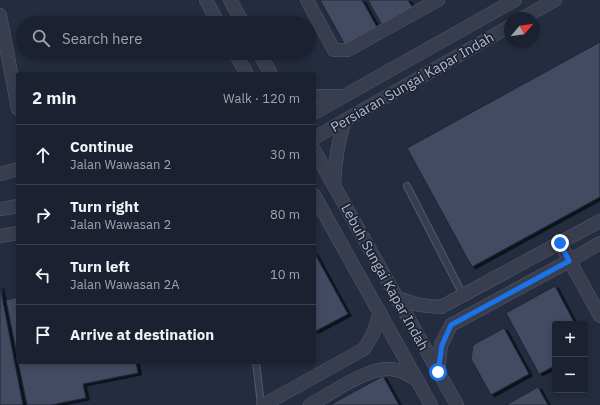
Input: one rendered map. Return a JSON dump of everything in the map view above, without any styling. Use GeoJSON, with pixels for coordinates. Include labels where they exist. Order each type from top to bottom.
{"type":"FeatureCollection","features":[{"type":"Feature","properties":{"kind":"street"},"geometry":{"type":"LineString","coordinates":[[206,0],[214,16]]}},
{"type":"Feature","properties":{"kind":"street"},"geometry":{"type":"LineString","coordinates":[[230,0],[239,16]]}},
{"type":"Feature","properties":{"kind":"street"},"geometry":{"type":"LineString","coordinates":[[307,0],[316,16]]}},
{"type":"Feature","properties":{"kind":"street"},"geometry":{"type":"LineString","coordinates":[[316,17],[334,50],[348,50],[420,4],[438,0]]}},
{"type":"Feature","properties":{"kind":"street","name":"Persiaran Sungai Kapar Indah"},"geometry":{"type":"LineString","coordinates":[[316,112],[515,0]]}},
{"type":"Feature","properties":{"kind":"street"},"geometry":{"type":"LineString","coordinates":[[534,12],[555,0]]}},
{"type":"Feature","properties":{"kind":"street"},"geometry":{"type":"LineString","coordinates":[[0,15],[4,56],[16,101]]}},
{"type":"Feature","properties":{"kind":"street","name":"Persiaran Sungai Kapar Indah"},"geometry":{"type":"LineString","coordinates":[[316,137],[504,29]]}},
{"type":"Feature","properties":{"kind":"street"},"geometry":{"type":"LineString","coordinates":[[239,60],[246,72]]}},
{"type":"Feature","properties":{"kind":"street"},"geometry":{"type":"LineString","coordinates":[[264,60],[270,72]]}},
{"type":"Feature","properties":{"kind":"street"},"geometry":{"type":"LineString","coordinates":[[316,96],[345,96]]}},
{"type":"Feature","properties":{"kind":"street"},"geometry":{"type":"LineString","coordinates":[[334,184],[334,163],[345,120]]}},
{"type":"Feature","properties":{"kind":"street","name":"Lebuh Sungai Kapar Indah"},"geometry":{"type":"LineString","coordinates":[[316,153],[457,405]]}},
{"type":"Feature","properties":{"kind":"street"},"geometry":{"type":"LineString","coordinates":[[0,174],[16,170]]}},
{"type":"Feature","properties":{"kind":"street","name":"Lebuh Sungai Kapar Indah"},"geometry":{"type":"LineString","coordinates":[[316,199],[431,405]]}},
{"type":"Feature","properties":{"kind":"street"},"geometry":{"type":"LineString","coordinates":[[0,209],[16,206]]}},
{"type":"Feature","properties":{"kind":"street"},"geometry":{"type":"LineString","coordinates":[[397,298],[419,305],[441,307],[600,222]]}},
{"type":"Feature","properties":{"kind":"street"},"geometry":{"type":"LineString","coordinates":[[0,236],[16,232]]}},
{"type":"Feature","properties":{"kind":"street"},"geometry":{"type":"LineString","coordinates":[[560,243],[600,316]]}},
{"type":"Feature","properties":{"kind":"street"},"geometry":{"type":"LineString","coordinates":[[438,372],[442,345],[451,325],[600,244]]}},
{"type":"Feature","properties":{"kind":"street"},"geometry":{"type":"LineString","coordinates":[[262,405],[364,349],[373,334],[380,312]]}},
{"type":"Feature","properties":{"kind":"street"},"geometry":{"type":"LineString","coordinates":[[310,405],[369,372],[389,369],[403,372],[418,381]]}},
{"type":"Feature","properties":{"kind":"lane"},"geometry":{"type":"LineString","coordinates":[[407,186],[463,295]]}},
{"type":"Feature","properties":{"kind":"lane"},"geometry":{"type":"LineString","coordinates":[[256,364],[262,405]]}},
{"type":"Feature","properties":{"kind":"building"},"geometry":{"type":"Polygon","coordinates":[[[320,0],[362,0],[377,27],[345,45],[320,0]]]}},
{"type":"Feature","properties":{"kind":"building"},"geometry":{"type":"Polygon","coordinates":[[[368,0],[408,0],[413,8],[382,25],[368,0]]]}},
{"type":"Feature","properties":{"kind":"building"},"geometry":{"type":"Polygon","coordinates":[[[600,42],[600,197],[472,267],[407,148],[600,42]]]}},
{"type":"Feature","properties":{"kind":"building"},"geometry":{"type":"Polygon","coordinates":[[[316,256],[348,314],[316,331],[316,256]]]}},
{"type":"Feature","properties":{"kind":"building"},"geometry":{"type":"Polygon","coordinates":[[[0,286],[23,405],[0,405],[0,286]]]}},
{"type":"Feature","properties":{"kind":"building"},"geometry":{"type":"Polygon","coordinates":[[[555,286],[573,321],[552,321],[552,368],[539,374],[506,313],[555,286]]]}},
{"type":"Feature","properties":{"kind":"building"},"geometry":{"type":"Polygon","coordinates":[[[16,298],[16,351],[6,300],[16,298]]]}},
{"type":"Feature","properties":{"kind":"building"},"geometry":{"type":"Polygon","coordinates":[[[504,328],[529,374],[491,395],[471,359],[473,345],[504,328]]]}},
{"type":"Feature","properties":{"kind":"building"},"geometry":{"type":"Polygon","coordinates":[[[18,364],[136,364],[138,373],[83,384],[86,398],[51,405],[27,405],[18,364]]]}},
{"type":"Feature","properties":{"kind":"building"},"geometry":{"type":"Polygon","coordinates":[[[383,376],[399,405],[330,405],[383,376]]]}},
{"type":"Feature","properties":{"kind":"building"},"geometry":{"type":"Polygon","coordinates":[[[538,387],[548,405],[506,405],[538,387]]]}},
{"type":"Feature","properties":{"kind":"route"},"geometry":{"type":"LineString","coordinates":[[438,372],[442,345],[451,325],[569,261],[560,243]]}}]}
